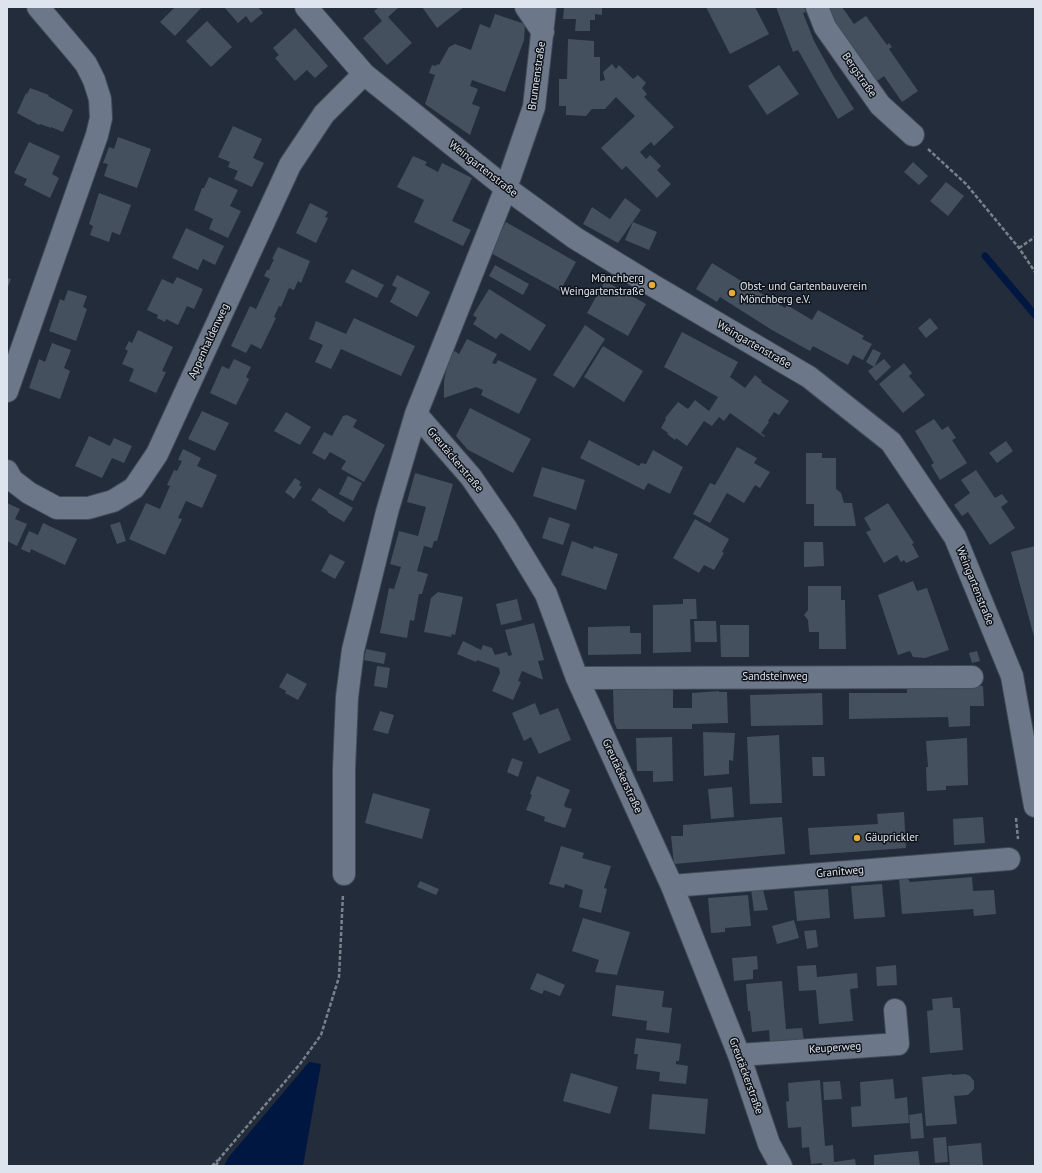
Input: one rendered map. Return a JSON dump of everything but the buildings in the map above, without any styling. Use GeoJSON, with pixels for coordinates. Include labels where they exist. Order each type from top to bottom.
{"type":"FeatureCollection","features":[{"type":"Feature","properties":{"kind":"street"},"geometry":{"type":"LineString","coordinates":[[7,391],[97,135],[101,118],[100,99],[92,74],[77,53],[38,7]]}},
{"type":"Feature","properties":{"kind":"street","name":"Weingartenstraße"},"geometry":{"type":"LineString","coordinates":[[306,7],[364,74],[506,188],[574,238],[810,377],[891,442],[955,537],[1012,676],[1030,801]]}},
{"type":"Feature","properties":{"kind":"street"},"geometry":{"type":"LineString","coordinates":[[526,7],[543,32]]}},
{"type":"Feature","properties":{"kind":"street","name":"Brunnenstraße"},"geometry":{"type":"LineString","coordinates":[[506,188],[534,107],[545,7]]}},
{"type":"Feature","properties":{"kind":"street","name":"Bergstraße"},"geometry":{"type":"LineString","coordinates":[[817,7],[825,27],[880,105],[913,135]]}},
{"type":"Feature","properties":{"kind":"street","name":"Appenhaldenweg"},"geometry":{"type":"LineString","coordinates":[[7,470],[12,480],[29,493],[57,508],[88,508],[113,501],[134,488],[157,454],[290,165],[324,114],[364,74]]}},
{"type":"Feature","properties":{"kind":"street","name":"Greutäckerstraße"},"geometry":{"type":"LineString","coordinates":[[344,874],[344,769],[347,697],[353,650],[387,512],[416,414],[506,188]]}},
{"type":"Feature","properties":{"kind":"street","name":"Greutäckerstraße"},"geometry":{"type":"LineString","coordinates":[[416,414],[472,477],[521,552],[546,594],[577,678],[672,886],[739,1055],[769,1144],[781,1166]]}},
{"type":"Feature","properties":{"kind":"street","name":"Sandsteinweg"},"geometry":{"type":"LineString","coordinates":[[577,678],[972,677]]}},
{"type":"Feature","properties":{"kind":"street","name":"Granitweg"},"geometry":{"type":"LineString","coordinates":[[672,886],[1009,859]]}},
{"type":"Feature","properties":{"kind":"street","name":"Keuperweg"},"geometry":{"type":"LineString","coordinates":[[739,1055],[898,1044],[895,1010]]}},
{"type":"Feature","properties":{"kind":"path"},"geometry":{"type":"LineString","coordinates":[[913,135],[966,184],[1019,248],[1035,272]]}},
{"type":"Feature","properties":{"kind":"path"},"geometry":{"type":"LineString","coordinates":[[1019,248],[1035,236]]}},
{"type":"Feature","properties":{"kind":"path"},"geometry":{"type":"LineString","coordinates":[[1009,859],[1017,855],[1019,850],[1030,801]]}},
{"type":"Feature","properties":{"kind":"path"},"geometry":{"type":"LineString","coordinates":[[212,1166],[300,1064],[321,1035],[338,977],[344,874]]}},
{"type":"Feature","properties":{"kind":"path"},"geometry":{"type":"LineString","coordinates":[[216,1166],[220,1158]]}},
{"type":"Feature","properties":{"kind":"water"},"geometry":{"type":"Polygon","coordinates":[[[309,1062],[321,1064],[303,1166],[224,1166],[228,1158],[309,1062]]]}},
{"type":"Feature","properties":{"kind":"waterway"},"geometry":{"type":"LineString","coordinates":[[985,256],[1035,315]]}},
{"type":"Feature","properties":{"kind":"place","name":"Mönchberg Weingartenstraße"},"geometry":{"type":"Point","coordinates":[652,285]}},
{"type":"Feature","properties":{"kind":"place","name":"Obst- und Gartenbauverein Mönchberg e.V."},"geometry":{"type":"Point","coordinates":[732,293]}},
{"type":"Feature","properties":{"kind":"place","name":"Gäuprickler"},"geometry":{"type":"Point","coordinates":[857,838]}}]}
